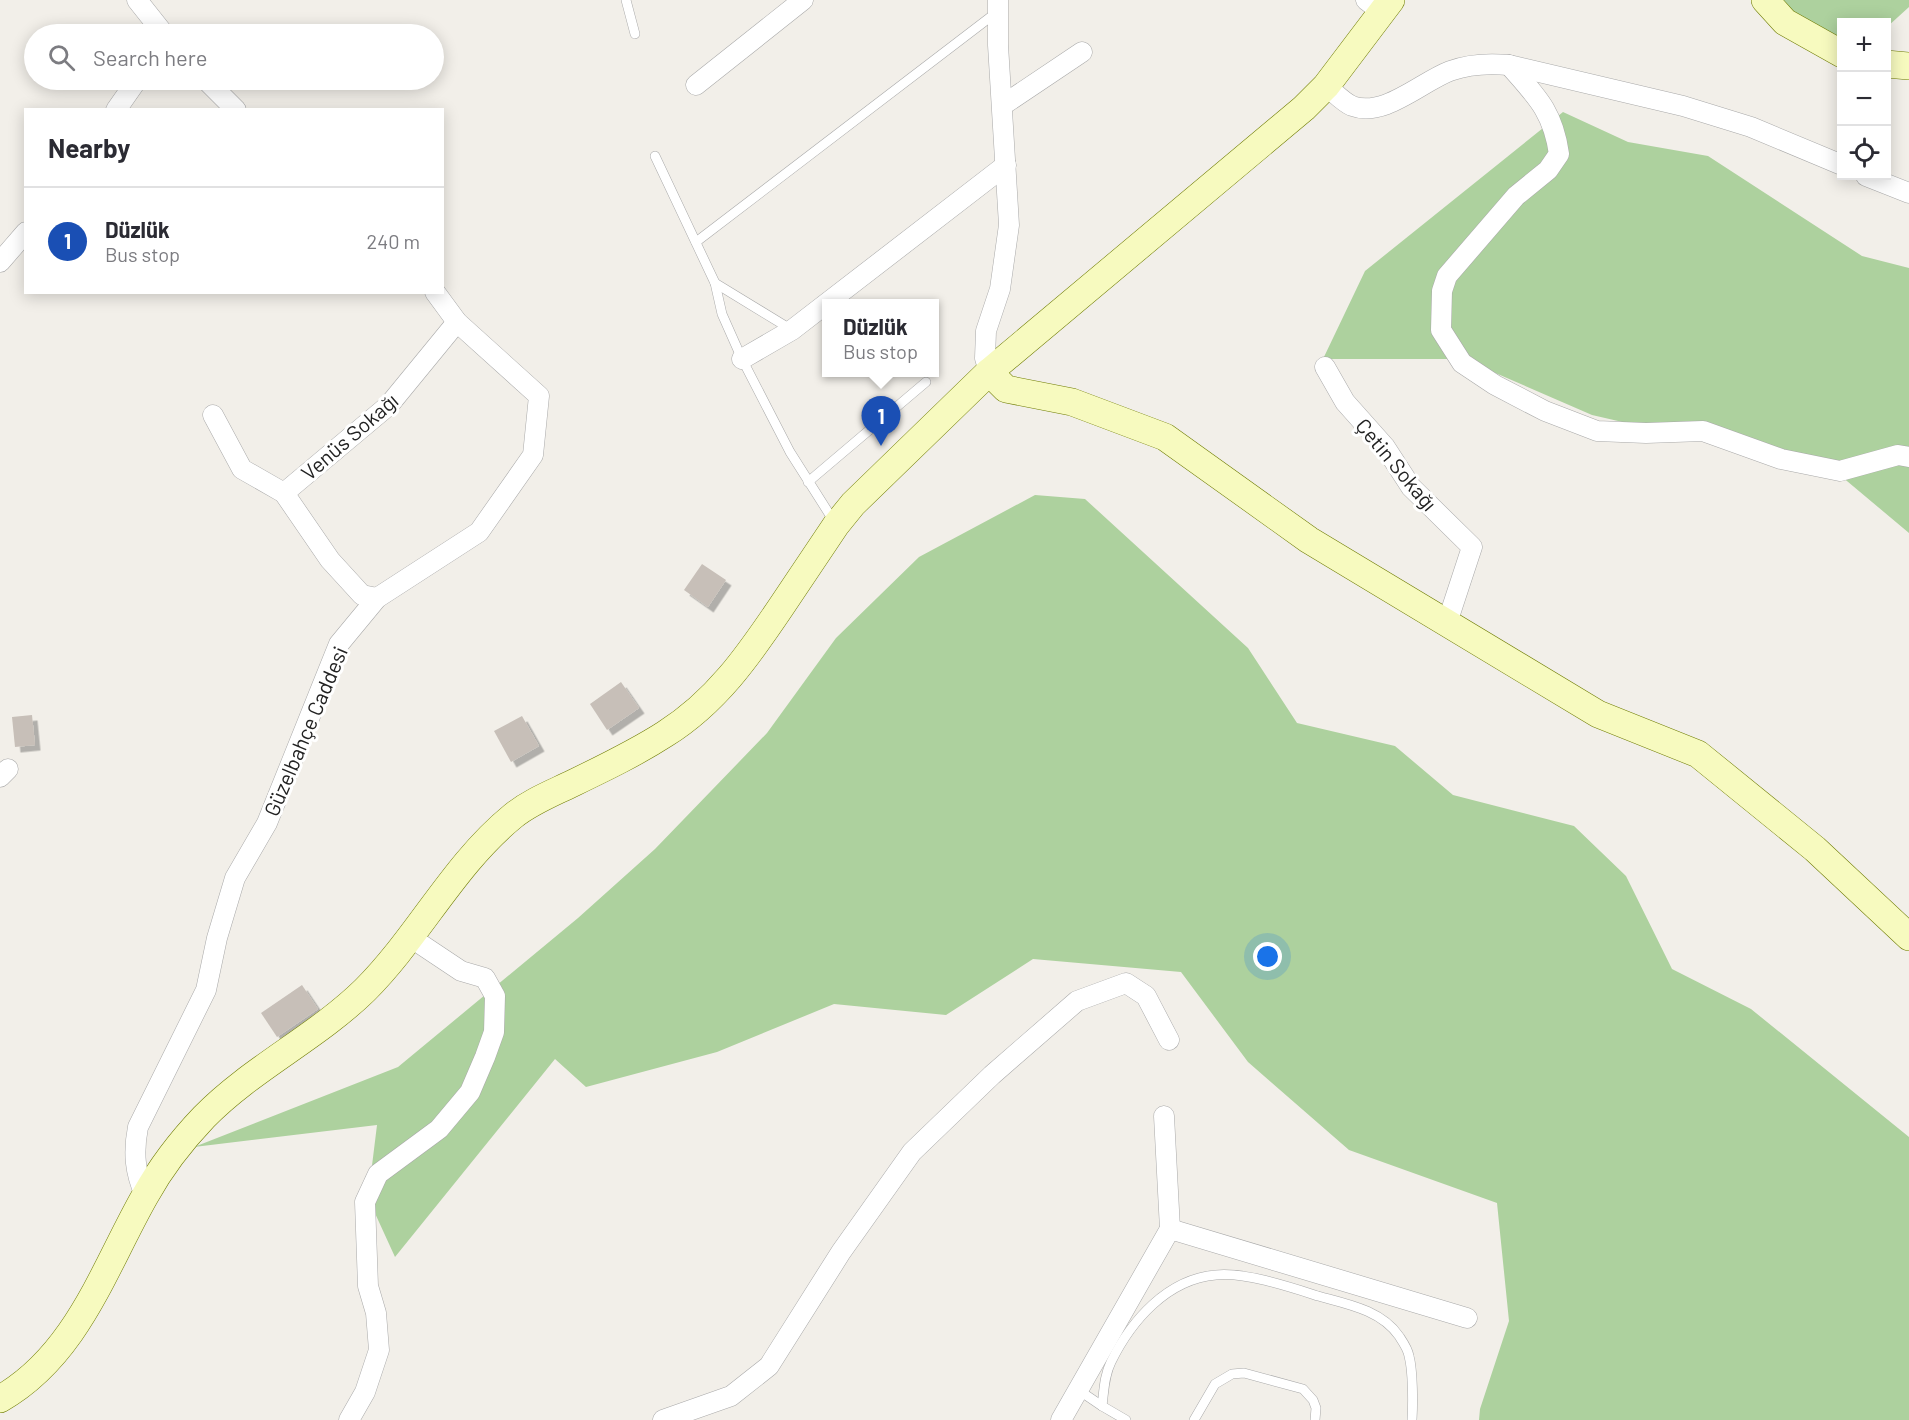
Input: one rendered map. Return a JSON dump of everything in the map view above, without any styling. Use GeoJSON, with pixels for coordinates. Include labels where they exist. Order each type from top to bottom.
{"type":"FeatureCollection","features":[{"type":"Feature","properties":{"kind":"street"},"geometry":{"type":"LineString","coordinates":[[137,0],[156,24]]}},
{"type":"Feature","properties":{"kind":"street"},"geometry":{"type":"LineString","coordinates":[[696,85],[803,0]]}},
{"type":"Feature","properties":{"kind":"street"},"geometry":{"type":"LineString","coordinates":[[1765,0],[1785,22],[1837,51]]}},
{"type":"Feature","properties":{"kind":"street"},"geometry":{"type":"LineString","coordinates":[[0,1399],[31,1377],[54,1355],[74,1330],[145,1195],[183,1139],[207,1114],[241,1084],[338,1015],[366,989],[476,852],[494,832],[517,813],[541,798],[667,734],[718,692],[742,665],[836,525],[875,481],[989,372],[1279,131],[1326,86],[1380,4]]}},
{"type":"Feature","properties":{"kind":"street"},"geometry":{"type":"LineString","coordinates":[[999,5],[998,45],[1009,225],[1000,289],[986,331],[986,358],[989,372],[1006,389],[1072,402],[1165,437],[1310,540],[1598,714],[1698,754],[1815,849],[1909,937]]}},
{"type":"Feature","properties":{"kind":"street"},"geometry":{"type":"LineString","coordinates":[[1003,105],[1082,52]]}},
{"type":"Feature","properties":{"kind":"street"},"geometry":{"type":"LineString","coordinates":[[1326,86],[1351,105],[1364,108],[1380,106],[1447,72],[1481,64],[1509,65],[1683,106],[1751,127],[1837,163]]}},
{"type":"Feature","properties":{"kind":"street"},"geometry":{"type":"LineString","coordinates":[[1891,64],[1909,66]]}},
{"type":"Feature","properties":{"kind":"street"},"geometry":{"type":"LineString","coordinates":[[1509,65],[1539,99],[1551,119],[1559,154],[1548,170],[1516,196],[1447,276],[1442,291],[1441,330],[1462,363],[1495,385],[1545,411],[1597,431],[1646,433],[1703,431],[1781,459],[1840,471],[1898,455],[1909,457]]}},
{"type":"Feature","properties":{"kind":"street"},"geometry":{"type":"LineString","coordinates":[[117,108],[130,90]]}},
{"type":"Feature","properties":{"kind":"street"},"geometry":{"type":"LineString","coordinates":[[214,90],[228,106]]}},
{"type":"Feature","properties":{"kind":"street"},"geometry":{"type":"LineString","coordinates":[[832,299],[1005,165]]}},
{"type":"Feature","properties":{"kind":"street"},"geometry":{"type":"LineString","coordinates":[[1876,180],[1909,193]]}},
{"type":"Feature","properties":{"kind":"street"},"geometry":{"type":"LineString","coordinates":[[0,262],[24,234]]}},
{"type":"Feature","properties":{"kind":"street"},"geometry":{"type":"LineString","coordinates":[[436,294],[457,322]]}},
{"type":"Feature","properties":{"kind":"street"},"geometry":{"type":"LineString","coordinates":[[742,358],[792,330],[822,307]]}},
{"type":"Feature","properties":{"kind":"street","name":"Venüs Sokağı"},"geometry":{"type":"LineString","coordinates":[[284,493],[389,405],[457,322]]}},
{"type":"Feature","properties":{"kind":"street","name":"Güzelbahçe Caddesi"},"geometry":{"type":"LineString","coordinates":[[145,1195],[135,1164],[138,1128],[206,990],[217,938],[235,878],[267,823],[339,644],[377,598],[479,532],[533,455],[539,396],[457,322]]}},
{"type":"Feature","properties":{"kind":"street","name":"Çetin Sokağı"},"geometry":{"type":"LineString","coordinates":[[1325,367],[1345,402],[1385,447],[1411,487],[1472,547],[1447,622]]}},
{"type":"Feature","properties":{"kind":"street","name":"Venüs Sokağı"},"geometry":{"type":"LineString","coordinates":[[213,415],[242,469],[284,493],[330,560],[362,596],[377,598]]}},
{"type":"Feature","properties":{"kind":"street"},"geometry":{"type":"LineString","coordinates":[[349,1420],[365,1392],[379,1350],[376,1313],[368,1286],[365,1202],[378,1174],[439,1129],[470,1092],[494,1032],[495,996],[485,978],[461,971],[410,937]]}},
{"type":"Feature","properties":{"kind":"street"},"geometry":{"type":"LineString","coordinates":[[663,1420],[731,1396],[769,1366],[841,1252],[912,1152],[992,1074],[1077,1001],[1126,983],[1146,996],[1169,1040]]}},
{"type":"Feature","properties":{"kind":"street"},"geometry":{"type":"LineString","coordinates":[[1061,1420],[1170,1229],[1164,1116]]}},
{"type":"Feature","properties":{"kind":"street"},"geometry":{"type":"LineString","coordinates":[[1170,1229],[1467,1318]]}},
{"type":"Feature","properties":{"kind":"lane"},"geometry":{"type":"LineString","coordinates":[[626,0],[634,34]]}},
{"type":"Feature","properties":{"kind":"lane"},"geometry":{"type":"LineString","coordinates":[[696,242],[999,5]]}},
{"type":"Feature","properties":{"kind":"lane"},"geometry":{"type":"LineString","coordinates":[[655,156],[715,284],[722,314],[742,358],[790,452],[836,525]]}},
{"type":"Feature","properties":{"kind":"lane"},"geometry":{"type":"LineString","coordinates":[[715,284],[792,330]]}},
{"type":"Feature","properties":{"kind":"lane"},"geometry":{"type":"LineString","coordinates":[[808,482],[926,382]]}},
{"type":"Feature","properties":{"kind":"lane"},"geometry":{"type":"LineString","coordinates":[[1102,1406],[1104,1384],[1111,1362],[1144,1313],[1171,1290],[1200,1277],[1217,1275],[1236,1276],[1287,1286],[1370,1312],[1386,1322],[1397,1333],[1409,1355],[1412,1420]]}},
{"type":"Feature","properties":{"kind":"lane"},"geometry":{"type":"LineString","coordinates":[[1194,1420],[1215,1384],[1223,1378],[1244,1373],[1303,1389],[1313,1400],[1316,1408],[1315,1420]]}},
{"type":"Feature","properties":{"kind":"lane"},"geometry":{"type":"LineString","coordinates":[[1077,1389],[1126,1420]]}},
{"type":"Feature","properties":{"kind":"green space"},"geometry":{"type":"Polygon","coordinates":[[[1759,0],[1909,0],[1909,7],[1891,23],[1891,18],[1837,18],[1837,43],[1759,0]]]}},
{"type":"Feature","properties":{"kind":"green space"},"geometry":{"type":"Polygon","coordinates":[[[1563,112],[1628,142],[1708,156],[1862,256],[1909,268],[1909,533],[1835,471],[1592,415],[1463,359],[1323,359],[1365,271],[1563,112]]]}},
{"type":"Feature","properties":{"kind":"green space"},"geometry":{"type":"Polygon","coordinates":[[[1035,495],[1085,499],[1248,648],[1297,723],[1395,746],[1453,795],[1574,826],[1626,876],[1672,969],[1751,1009],[1909,1137],[1909,1420],[1479,1420],[1480,1409],[1509,1321],[1497,1203],[1349,1150],[1248,1062],[1181,972],[1033,959],[946,1015],[834,1004],[717,1052],[586,1087],[555,1059],[395,1257],[368,1198],[377,1125],[194,1147],[398,1067],[578,918],[655,849],[767,733],[836,638],[919,557],[1035,495]]]}},
{"type":"Feature","properties":{"kind":"building"},"geometry":{"type":"Polygon","coordinates":[[[702,564],[726,580],[708,607],[684,590],[702,564]]]}},
{"type":"Feature","properties":{"kind":"building"},"geometry":{"type":"Polygon","coordinates":[[[621,682],[639,708],[607,730],[590,704],[621,682]]]}},
{"type":"Feature","properties":{"kind":"building"},"geometry":{"type":"Polygon","coordinates":[[[32,715],[35,745],[15,747],[12,717],[32,715]]]}},
{"type":"Feature","properties":{"kind":"building"},"geometry":{"type":"Polygon","coordinates":[[[522,716],[539,746],[511,762],[494,731],[522,716]]]}},
{"type":"Feature","properties":{"kind":"building"},"geometry":{"type":"Polygon","coordinates":[[[302,985],[318,1009],[277,1037],[261,1013],[302,985]]]}},
{"type":"Feature","properties":{"kind":"place","name":"Düzlük"},"geometry":{"type":"Point","coordinates":[881,446]}}]}
